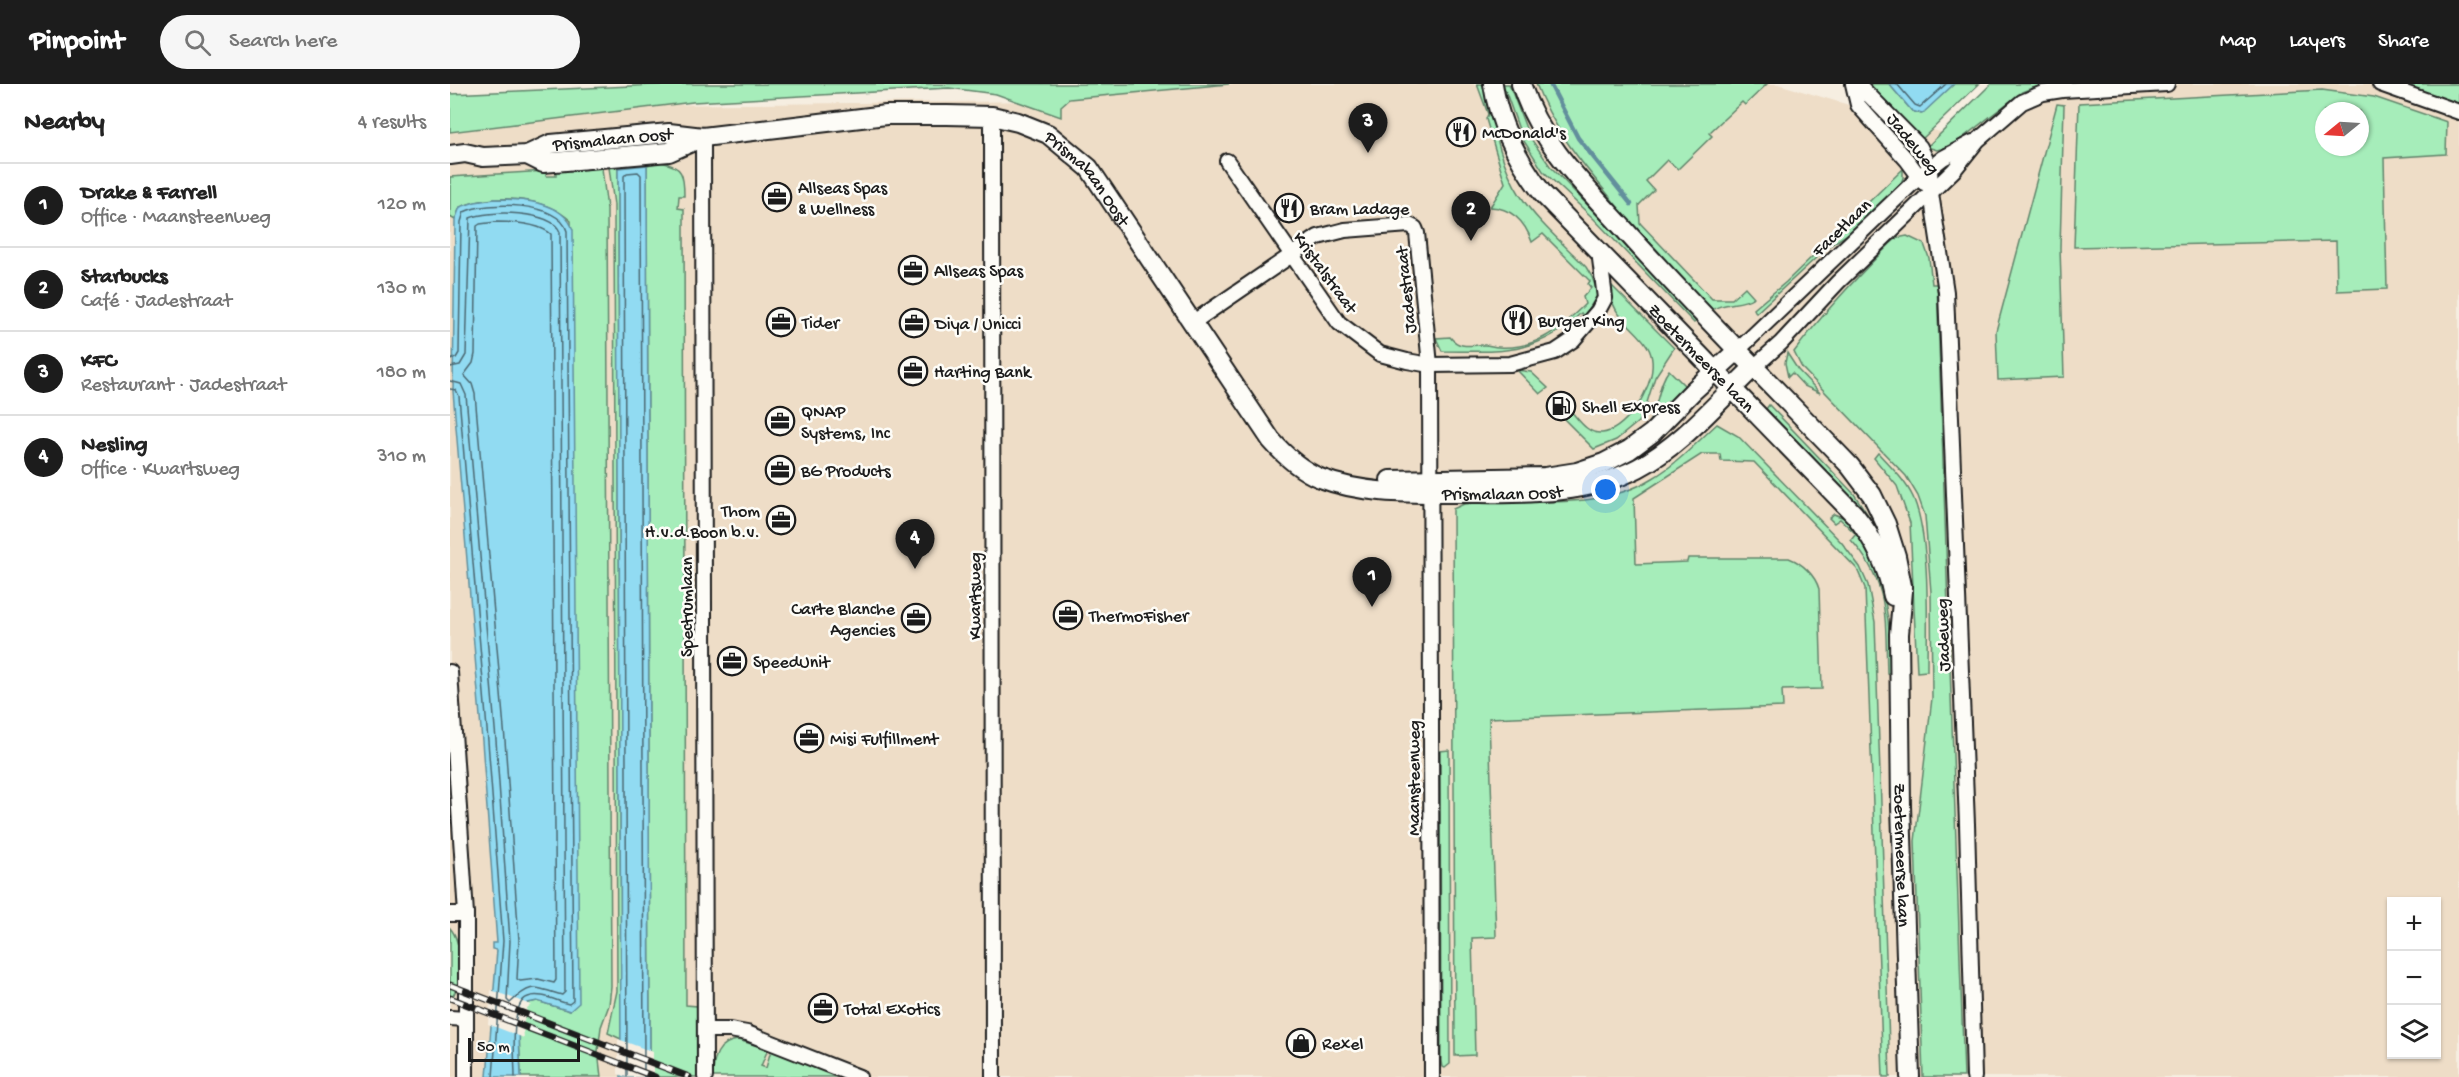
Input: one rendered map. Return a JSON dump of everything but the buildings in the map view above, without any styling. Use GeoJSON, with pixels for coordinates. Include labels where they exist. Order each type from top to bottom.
{"type":"FeatureCollection","features":[{"type":"Feature","properties":{"kind":"street","name":"Zoetermeerse laan"},"geometry":{"type":"LineString","coordinates":[[1493,84],[1501,120],[1526,171],[1564,217],[1836,494],[1871,535],[1884,563],[1899,633]]}},
{"type":"Feature","properties":{"kind":"street","name":"Zoetermeerse laan"},"geometry":{"type":"LineString","coordinates":[[1521,84],[1538,127],[1569,168],[1652,261],[1850,466],[1872,495],[1886,524],[1896,556],[1903,591],[1899,633],[1901,806],[1910,1077]]}},
{"type":"Feature","properties":{"kind":"street","name":"Jadeweg"},"geometry":{"type":"LineString","coordinates":[[1853,84],[1858,105],[1907,160],[1931,193]]}},
{"type":"Feature","properties":{"kind":"street","name":"Jadeweg"},"geometry":{"type":"LineString","coordinates":[[1858,84],[1920,147],[1930,168],[1931,193],[1946,292],[1967,824],[1974,1077]]}},
{"type":"Feature","properties":{"kind":"street","name":"Facetlaan"},"geometry":{"type":"LineString","coordinates":[[1754,367],[1781,343],[1838,282],[1954,170],[1978,140],[2022,102],[2043,93],[2167,84]]}},
{"type":"Feature","properties":{"kind":"street"},"geometry":{"type":"LineString","coordinates":[[2380,84],[2459,112]]}},
{"type":"Feature","properties":{"kind":"street","name":"Prismalaan Oost"},"geometry":{"type":"LineString","coordinates":[[450,155],[465,153],[483,157],[527,155],[543,162],[669,152],[703,137],[886,115],[992,116],[1048,134],[1089,168],[1271,440],[1300,468],[1320,478],[1347,485],[1388,480],[1429,486],[1544,493],[1580,488],[1613,479],[1639,468],[1667,449],[1754,367]]}},
{"type":"Feature","properties":{"kind":"street","name":"Kwartsweg"},"geometry":{"type":"LineString","coordinates":[[992,116],[993,1077]]}},
{"type":"Feature","properties":{"kind":"street","name":"Spectrumlaan"},"geometry":{"type":"LineString","coordinates":[[703,137],[705,1077]]}},
{"type":"Feature","properties":{"kind":"street","name":"Facetlaan"},"geometry":{"type":"LineString","coordinates":[[1738,350],[1919,177],[1943,158],[1978,140]]}},
{"type":"Feature","properties":{"kind":"street","name":"Prismalaan Oost"},"geometry":{"type":"LineString","coordinates":[[450,167],[467,165],[483,157]]}},
{"type":"Feature","properties":{"kind":"street","name":"Kristalstraat"},"geometry":{"type":"LineString","coordinates":[[1227,161],[1339,323],[1380,354],[1430,365],[1510,364],[1541,357],[1573,340],[1598,311],[1605,298],[1599,251]]}},
{"type":"Feature","properties":{"kind":"street","name":"Jadestraat"},"geometry":{"type":"LineString","coordinates":[[1292,257],[1318,237],[1332,232],[1408,225],[1415,228],[1420,246],[1430,365],[1429,486]]}},
{"type":"Feature","properties":{"kind":"street"},"geometry":{"type":"LineString","coordinates":[[1192,323],[1292,257]]}},
{"type":"Feature","properties":{"kind":"street","name":"Prismalaan Oost"},"geometry":{"type":"LineString","coordinates":[[1429,486],[1545,477],[1577,472],[1604,463],[1629,450],[1652,433],[1738,350]]}},
{"type":"Feature","properties":{"kind":"street","name":"Maansteenweg"},"geometry":{"type":"LineString","coordinates":[[1429,486],[1432,1077]]}},
{"type":"Feature","properties":{"kind":"street"},"geometry":{"type":"LineString","coordinates":[[450,672],[466,914],[466,1077]]}},
{"type":"Feature","properties":{"kind":"street"},"geometry":{"type":"LineString","coordinates":[[450,914],[466,914]]}},
{"type":"Feature","properties":{"kind":"street"},"geometry":{"type":"LineString","coordinates":[[450,1018],[466,1018]]}},
{"type":"Feature","properties":{"kind":"street"},"geometry":{"type":"LineString","coordinates":[[705,1030],[747,1033],[859,1077]]}},
{"type":"Feature","properties":{"kind":"shaded area"},"geometry":{"type":"Polygon","coordinates":[[[1116,84],[1778,84],[1950,135],[2010,84],[2437,84],[2459,92],[2459,1077],[450,1077],[450,107],[1047,101],[1116,84]]]}},
{"type":"Feature","properties":{"kind":"green space"},"geometry":{"type":"Polygon","coordinates":[[[677,84],[1229,84],[1069,99],[1061,106],[1061,117],[996,94],[949,88],[693,102],[450,132],[450,94],[677,84]]]}},
{"type":"Feature","properties":{"kind":"green space"},"geometry":{"type":"Polygon","coordinates":[[[1477,84],[1485,84],[1502,155],[1520,195],[1543,224],[1586,267],[1598,294],[1584,317],[1581,313],[1548,338],[1532,344],[1499,351],[1442,351],[1436,338],[1450,337],[1465,346],[1511,347],[1534,342],[1554,331],[1581,308],[1585,304],[1583,297],[1591,288],[1588,284],[1590,281],[1543,234],[1532,242],[1526,228],[1517,217],[1505,210],[1490,207],[1505,183],[1486,119],[1488,114],[1477,84]]]}},
{"type":"Feature","properties":{"kind":"green space"},"geometry":{"type":"Polygon","coordinates":[[[1503,84],[1509,84],[1529,136],[1550,166],[1698,320],[1694,323],[1594,219],[1543,171],[1522,138],[1503,84]]]}},
{"type":"Feature","properties":{"kind":"green space"},"geometry":{"type":"Polygon","coordinates":[[[1536,84],[1767,84],[1745,105],[1742,102],[1709,133],[1712,136],[1678,169],[1667,160],[1646,181],[1654,190],[1639,205],[1640,223],[1712,299],[1732,299],[1745,287],[1754,297],[1744,302],[1722,305],[1712,310],[1643,237],[1584,166],[1558,128],[1536,84]]]}},
{"type":"Feature","properties":{"kind":"green space"},"geometry":{"type":"Polygon","coordinates":[[[1868,84],[1889,84],[1912,111],[1921,114],[1954,84],[1979,84],[1920,141],[1868,84]]]}},
{"type":"Feature","properties":{"kind":"green space"},"geometry":{"type":"Polygon","coordinates":[[[1991,84],[2054,84],[2022,92],[1952,146],[1937,150],[1927,147],[1991,84]]]}},
{"type":"Feature","properties":{"kind":"green space"},"geometry":{"type":"Polygon","coordinates":[[[2401,84],[2459,84],[2459,104],[2401,84]]]}},
{"type":"Feature","properties":{"kind":"green space"},"geometry":{"type":"Polygon","coordinates":[[[2322,90],[2374,97],[2447,122],[2446,154],[2384,158],[2387,289],[2337,291],[2336,241],[2074,247],[2079,103],[2322,90]]]}},
{"type":"Feature","properties":{"kind":"green space"},"geometry":{"type":"Polygon","coordinates":[[[2057,104],[2064,105],[2060,248],[2064,377],[1998,380],[1996,331],[2057,104]]]}},
{"type":"Feature","properties":{"kind":"green space"},"geometry":{"type":"Polygon","coordinates":[[[660,162],[678,169],[684,189],[684,196],[679,196],[678,208],[684,209],[686,1005],[697,1006],[697,1077],[650,1077],[647,165],[660,162]]]}},
{"type":"Feature","properties":{"kind":"green space"},"geometry":{"type":"Polygon","coordinates":[[[609,167],[618,168],[621,1039],[608,1033],[617,991],[614,205],[609,167]]]}},
{"type":"Feature","properties":{"kind":"green space"},"geometry":{"type":"Polygon","coordinates":[[[602,168],[607,209],[611,986],[598,1051],[601,1077],[521,1077],[520,1028],[528,1003],[537,1001],[570,1011],[571,221],[560,212],[546,206],[517,199],[487,200],[460,207],[455,220],[450,217],[450,177],[546,171],[546,176],[556,176],[556,171],[602,168]]]}},
{"type":"Feature","properties":{"kind":"green space"},"geometry":{"type":"Polygon","coordinates":[[[1903,169],[1900,186],[1854,230],[1829,246],[1756,313],[1754,309],[1786,282],[1903,169]]]}},
{"type":"Feature","properties":{"kind":"green space"},"geometry":{"type":"Polygon","coordinates":[[[1907,236],[1924,244],[1929,258],[1932,284],[1937,284],[1964,1077],[1923,1077],[1915,841],[1932,698],[1931,592],[1925,516],[1918,496],[1906,476],[1802,368],[1794,352],[1828,310],[1877,257],[1897,238],[1907,236]]]}},
{"type":"Feature","properties":{"kind":"green space"},"geometry":{"type":"Polygon","coordinates":[[[1611,285],[1674,348],[1655,377],[1645,409],[1638,422],[1616,440],[1594,449],[1562,417],[1570,410],[1584,426],[1597,433],[1616,428],[1639,404],[1648,385],[1652,367],[1650,353],[1644,341],[1618,312],[1612,300],[1611,285]]]}},
{"type":"Feature","properties":{"kind":"green space"},"geometry":{"type":"Polygon","coordinates":[[[1787,353],[1798,370],[1820,393],[1804,386],[1792,373],[1788,377],[1785,363],[1787,353]]]}},
{"type":"Feature","properties":{"kind":"green space"},"geometry":{"type":"Polygon","coordinates":[[[1517,370],[1531,372],[1548,388],[1540,394],[1517,370]]]}},
{"type":"Feature","properties":{"kind":"green space"},"geometry":{"type":"Polygon","coordinates":[[[1669,370],[1686,387],[1684,393],[1632,441],[1610,455],[1588,465],[1542,474],[1455,475],[1456,470],[1532,471],[1558,468],[1583,464],[1607,455],[1628,443],[1647,425],[1669,370]]]}},
{"type":"Feature","properties":{"kind":"green space"},"geometry":{"type":"Polygon","coordinates":[[[1769,405],[1854,494],[1880,533],[1891,563],[1859,508],[1766,409],[1769,405]]]}},
{"type":"Feature","properties":{"kind":"green space"},"geometry":{"type":"Polygon","coordinates":[[[1717,424],[1738,436],[1842,543],[1860,567],[1868,585],[1875,622],[1890,1077],[1883,1077],[1865,588],[1857,569],[1754,462],[1721,461],[1720,454],[1702,454],[1634,498],[1636,564],[1687,562],[1688,558],[1789,558],[1799,563],[1811,574],[1819,589],[1822,689],[1782,690],[1783,707],[1489,718],[1496,937],[1472,938],[1475,1055],[1455,1056],[1453,509],[1464,504],[1589,499],[1633,488],[1670,466],[1717,424]]]}},
{"type":"Feature","properties":{"kind":"green space"},"geometry":{"type":"Polygon","coordinates":[[[1878,453],[1906,485],[1919,514],[1927,582],[1927,671],[1917,672],[1910,523],[1897,486],[1874,458],[1878,453]]]}},
{"type":"Feature","properties":{"kind":"green space"},"geometry":{"type":"Polygon","coordinates":[[[1834,514],[1847,519],[1854,526],[1877,573],[1886,605],[1891,673],[1887,673],[1885,619],[1879,587],[1873,571],[1851,540],[1856,534],[1840,519],[1834,523],[1829,518],[1834,514]]]}},
{"type":"Feature","properties":{"kind":"green space"},"geometry":{"type":"Polygon","coordinates":[[[1449,750],[1450,1064],[1445,1068],[1442,1067],[1441,1061],[1440,751],[1449,750]]]}},
{"type":"Feature","properties":{"kind":"green space"},"geometry":{"type":"Polygon","coordinates":[[[450,928],[457,943],[460,964],[457,985],[450,1000],[450,928]]]}},
{"type":"Feature","properties":{"kind":"green space"},"geometry":{"type":"Polygon","coordinates":[[[738,1040],[768,1049],[761,1066],[766,1068],[771,1050],[841,1077],[713,1077],[718,1052],[725,1044],[738,1040]]]}},
{"type":"Feature","properties":{"kind":"water"},"geometry":{"type":"Polygon","coordinates":[[[1889,84],[1954,84],[1922,114],[1912,111],[1889,84]]]}},
{"type":"Feature","properties":{"kind":"water"},"geometry":{"type":"Polygon","coordinates":[[[647,165],[650,1077],[621,1077],[618,168],[647,165]]]}},
{"type":"Feature","properties":{"kind":"water"},"geometry":{"type":"Polygon","coordinates":[[[495,199],[528,201],[551,207],[568,220],[573,230],[579,1003],[570,1011],[537,1001],[528,1003],[520,1028],[521,1077],[487,1077],[497,950],[492,949],[492,943],[497,943],[453,391],[455,220],[460,207],[495,199]]]}},
{"type":"Feature","properties":{"kind":"pier"},"geometry":{"type":"Polygon","coordinates":[[[491,990],[531,1005],[527,1008],[523,1026],[524,1038],[488,1024],[491,990]]]}},
{"type":"Feature","properties":{"kind":"pier"},"geometry":{"type":"Polygon","coordinates":[[[618,1039],[653,1052],[653,1077],[626,1077],[618,1074],[618,1039]]]}},
{"type":"Feature","properties":{"kind":"waterway"},"geometry":{"type":"LineString","coordinates":[[1550,84],[1578,138],[1631,204]]}},
{"type":"Feature","properties":{"kind":"railway"},"geometry":{"type":"LineString","coordinates":[[450,985],[689,1077]]}},
{"type":"Feature","properties":{"kind":"railway"},"geometry":{"type":"LineString","coordinates":[[450,998],[655,1077]]}},
{"type":"Feature","properties":{"kind":"place","name":"McDonald's"},"geometry":{"type":"Point","coordinates":[1461,132]}},
{"type":"Feature","properties":{"kind":"place","name":"KFC"},"geometry":{"type":"Point","coordinates":[1368,153]}},
{"type":"Feature","properties":{"kind":"place","name":"Allseas Spas & Wellness"},"geometry":{"type":"Point","coordinates":[777,197]}},
{"type":"Feature","properties":{"kind":"place","name":"Bram Ladage"},"geometry":{"type":"Point","coordinates":[1289,208]}},
{"type":"Feature","properties":{"kind":"place","name":"Starbucks"},"geometry":{"type":"Point","coordinates":[1471,241]}},
{"type":"Feature","properties":{"kind":"place","name":"Allseas Spas"},"geometry":{"type":"Point","coordinates":[913,270]}},
{"type":"Feature","properties":{"kind":"place","name":"Burger King"},"geometry":{"type":"Point","coordinates":[1517,320]}},
{"type":"Feature","properties":{"kind":"place","name":"Tider"},"geometry":{"type":"Point","coordinates":[781,322]}},
{"type":"Feature","properties":{"kind":"place","name":"Diya / Unicci"},"geometry":{"type":"Point","coordinates":[914,323]}},
{"type":"Feature","properties":{"kind":"place","name":"Harting Bank"},"geometry":{"type":"Point","coordinates":[913,371]}},
{"type":"Feature","properties":{"kind":"place","name":"Shell Express"},"geometry":{"type":"Point","coordinates":[1561,406]}},
{"type":"Feature","properties":{"kind":"place","name":"QNAP Systems, Inc"},"geometry":{"type":"Point","coordinates":[780,421]}},
{"type":"Feature","properties":{"kind":"place","name":"BG Products"},"geometry":{"type":"Point","coordinates":[780,470]}},
{"type":"Feature","properties":{"kind":"place","name":"Thom H.v.d.Boon b.v."},"geometry":{"type":"Point","coordinates":[781,520]}},
{"type":"Feature","properties":{"kind":"place","name":"Nesling"},"geometry":{"type":"Point","coordinates":[915,569]}},
{"type":"Feature","properties":{"kind":"place","name":"Drake & Farrell"},"geometry":{"type":"Point","coordinates":[1372,607]}},
{"type":"Feature","properties":{"kind":"place","name":"ThermoFisher"},"geometry":{"type":"Point","coordinates":[1068,615]}},
{"type":"Feature","properties":{"kind":"place","name":"Carte Blanche Agencies"},"geometry":{"type":"Point","coordinates":[916,618]}},
{"type":"Feature","properties":{"kind":"place","name":"SpeedUnit"},"geometry":{"type":"Point","coordinates":[732,661]}},
{"type":"Feature","properties":{"kind":"place","name":"Misi Fulfillment"},"geometry":{"type":"Point","coordinates":[809,738]}},
{"type":"Feature","properties":{"kind":"place","name":"Total Exotics"},"geometry":{"type":"Point","coordinates":[823,1008]}},
{"type":"Feature","properties":{"kind":"place","name":"Rexel"},"geometry":{"type":"Point","coordinates":[1301,1043]}}]}
